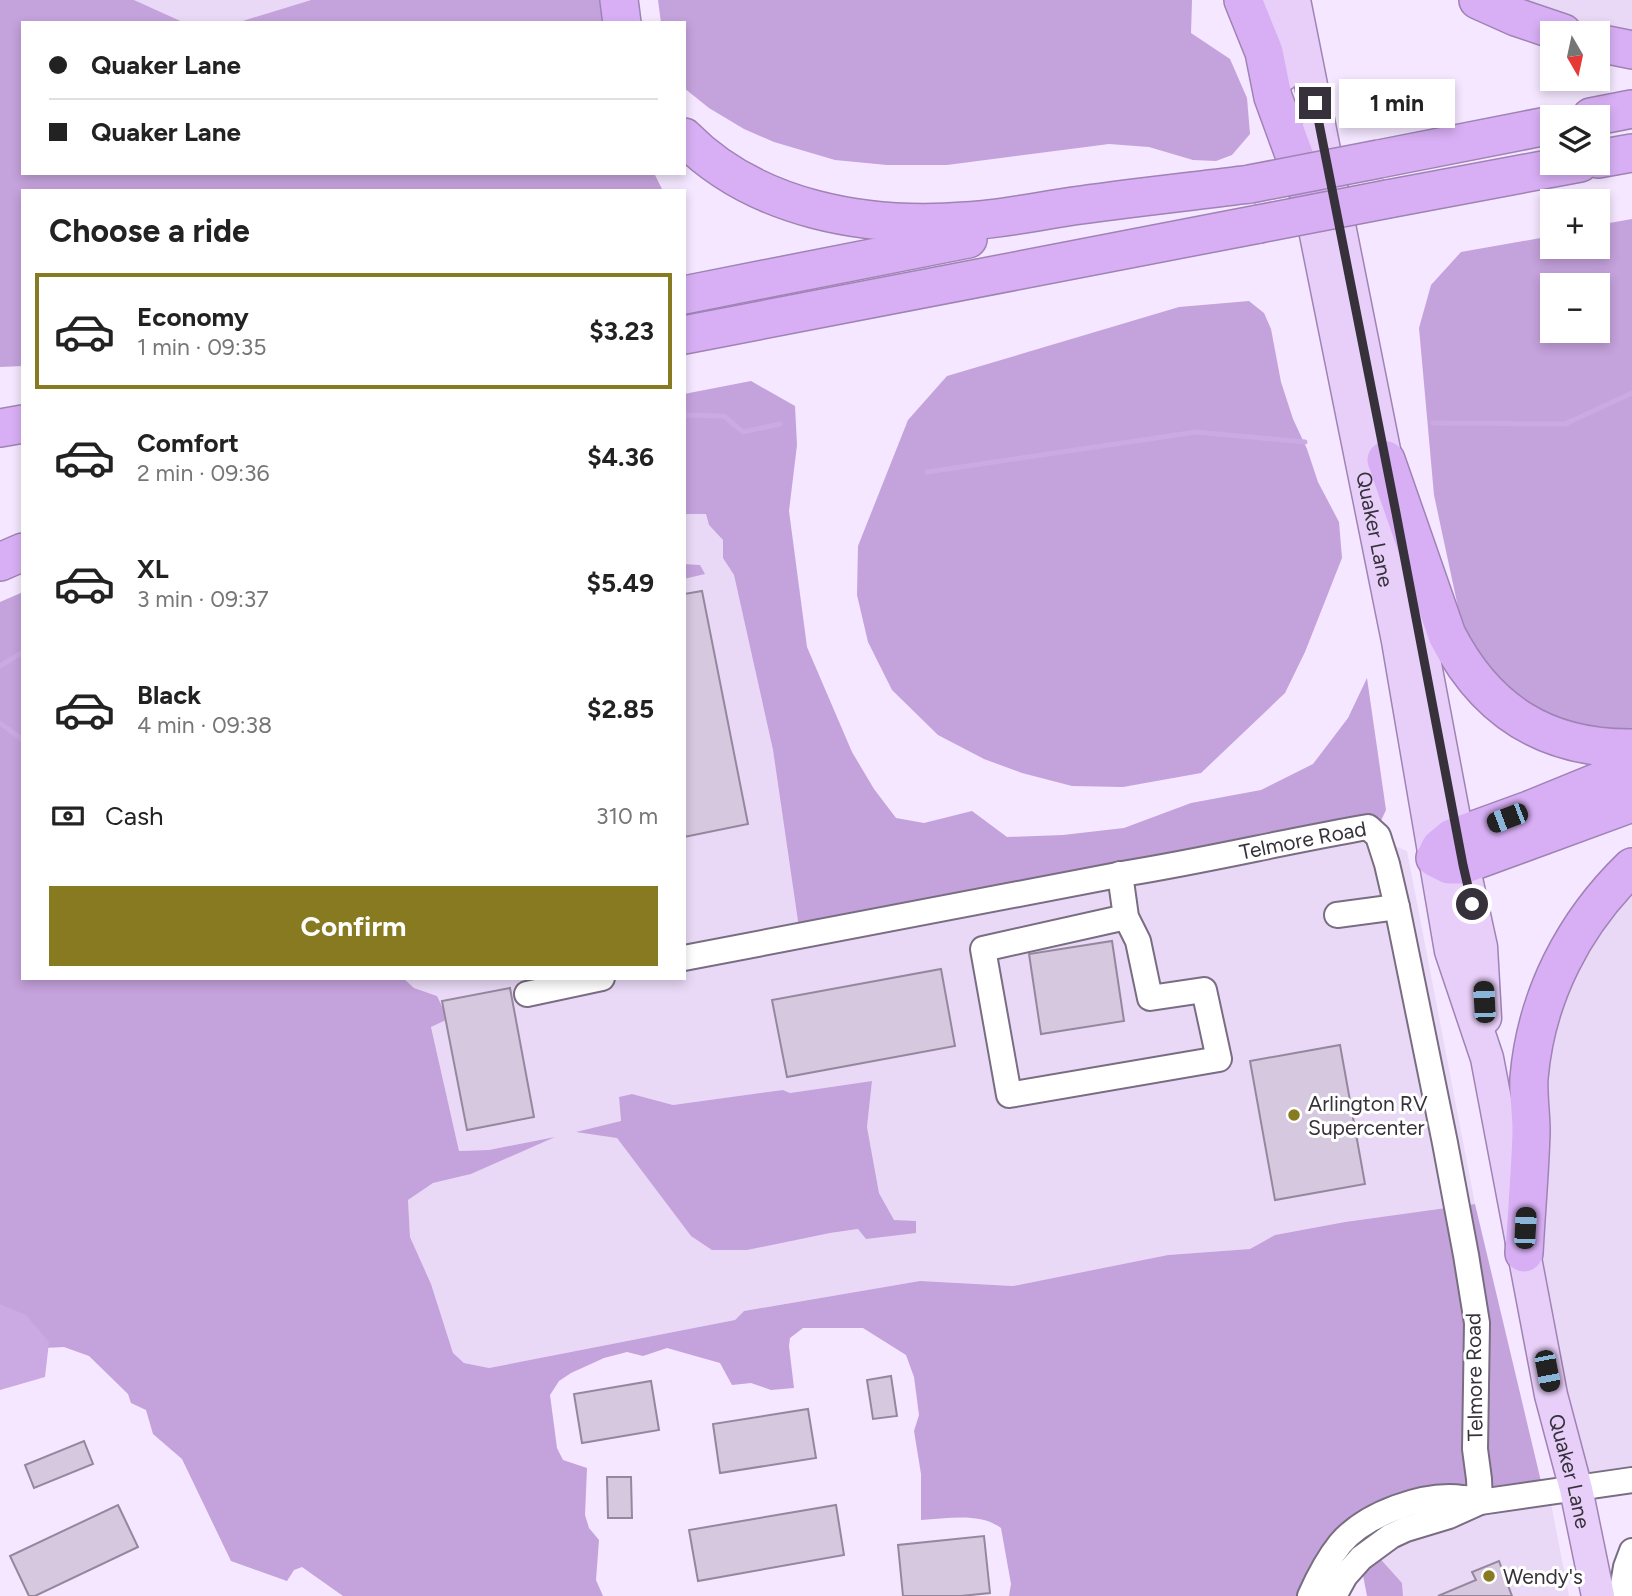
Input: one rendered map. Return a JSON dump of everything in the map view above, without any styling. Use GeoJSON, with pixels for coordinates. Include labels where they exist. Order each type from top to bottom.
{"type":"FeatureCollection","features":[{"type":"Feature","properties":{"kind":"highway"},"geometry":{"type":"LineString","coordinates":[[619,0],[622,21]]}},
{"type":"Feature","properties":{"kind":"highway"},"geometry":{"type":"LineString","coordinates":[[1243,0],[1264,52],[1273,97],[1307,190]]}},
{"type":"Feature","properties":{"kind":"highway"},"geometry":{"type":"LineString","coordinates":[[1478,0],[1540,25]]}},
{"type":"Feature","properties":{"kind":"highway"},"geometry":{"type":"LineString","coordinates":[[1610,45],[1632,50]]}},
{"type":"Feature","properties":{"kind":"highway"},"geometry":{"type":"LineString","coordinates":[[1610,113],[1632,109]]}},
{"type":"Feature","properties":{"kind":"highway"},"geometry":{"type":"LineString","coordinates":[[686,295],[1540,127]]}},
{"type":"Feature","properties":{"kind":"highway"},"geometry":{"type":"LineString","coordinates":[[686,139],[729,174],[778,198],[832,212],[888,221],[969,221],[1250,184]]}},
{"type":"Feature","properties":{"kind":"highway"},"geometry":{"type":"LineString","coordinates":[[1610,158],[1632,155]]}},
{"type":"Feature","properties":{"kind":"highway"},"geometry":{"type":"LineString","coordinates":[[686,335],[1540,170]]}},
{"type":"Feature","properties":{"kind":"highway"},"geometry":{"type":"LineString","coordinates":[[0,428],[21,424]]}},
{"type":"Feature","properties":{"kind":"highway"},"geometry":{"type":"LineString","coordinates":[[1386,460],[1447,635],[1457,654],[1485,691],[1518,718],[1548,734],[1578,744],[1632,748]]}},
{"type":"Feature","properties":{"kind":"highway"},"geometry":{"type":"LineString","coordinates":[[0,562],[21,553]]}},
{"type":"Feature","properties":{"kind":"highway"},"geometry":{"type":"LineString","coordinates":[[1452,853],[1530,810],[1632,768]]}},
{"type":"Feature","properties":{"kind":"highway"},"geometry":{"type":"LineString","coordinates":[[1452,853],[1632,803]]}},
{"type":"Feature","properties":{"kind":"highway"},"geometry":{"type":"LineString","coordinates":[[1524,1253],[1531,1129],[1529,1081],[1531,1057],[1541,1013],[1548,991],[1569,947],[1598,904],[1632,867]]}},
{"type":"Feature","properties":{"kind":"main road","name":"Quaker Lane"},"geometry":{"type":"LineString","coordinates":[[1269,0],[1398,641],[1452,853]]}},
{"type":"Feature","properties":{"kind":"main road","name":"Quaker Lane"},"geometry":{"type":"LineString","coordinates":[[1294,0],[1386,460],[1452,853],[1451,951],[1487,1058],[1551,1395],[1576,1489],[1598,1596]]}},
{"type":"Feature","properties":{"kind":"street","name":"Telmore Road"},"geometry":{"type":"LineString","coordinates":[[686,958],[1368,827],[1378,836],[1397,907],[1445,1143],[1477,1323],[1475,1449],[1480,1502]]}},
{"type":"Feature","properties":{"kind":"street"},"geometry":{"type":"LineString","coordinates":[[1120,874],[1126,918],[1138,941],[1150,998],[1204,990],[1219,1059],[1009,1095],[983,949],[1126,918]]}},
{"type":"Feature","properties":{"kind":"street"},"geometry":{"type":"LineString","coordinates":[[1337,915],[1397,907]]}},
{"type":"Feature","properties":{"kind":"street"},"geometry":{"type":"LineString","coordinates":[[527,994],[593,980]]}},
{"type":"Feature","properties":{"kind":"street"},"geometry":{"type":"LineString","coordinates":[[1334,1596],[1345,1576],[1361,1558],[1406,1529],[1427,1524],[1480,1502],[1632,1480]]}},
{"type":"Feature","properties":{"kind":"street"},"geometry":{"type":"LineString","coordinates":[[1310,1596],[1341,1543],[1370,1520],[1410,1503],[1462,1497],[1480,1502]]}},
{"type":"Feature","properties":{"kind":"street"},"geometry":{"type":"LineString","coordinates":[[1622,1596],[1626,1567],[1632,1550]]}},
{"type":"Feature","properties":{"kind":"shaded area"},"geometry":{"type":"Polygon","coordinates":[[[0,0],[134,0],[181,21],[21,21],[21,175],[655,175],[662,189],[21,189],[21,366],[0,367],[0,0]]]}},
{"type":"Feature","properties":{"kind":"shaded area"},"geometry":{"type":"Polygon","coordinates":[[[134,0],[311,0],[243,21],[181,21],[134,0]]]}},
{"type":"Feature","properties":{"kind":"shaded area"},"geometry":{"type":"Polygon","coordinates":[[[311,0],[601,0],[605,21],[243,21],[311,0]]]}},
{"type":"Feature","properties":{"kind":"shaded area"},"geometry":{"type":"Polygon","coordinates":[[[658,0],[1192,0],[1191,33],[1230,59],[1247,98],[1250,134],[1232,155],[1216,161],[1193,160],[1149,147],[1109,144],[947,165],[887,165],[835,160],[774,142],[744,129],[709,108],[686,90],[686,21],[661,21],[658,0]]]}},
{"type":"Feature","properties":{"kind":"shaded area"},"geometry":{"type":"Polygon","coordinates":[[[1497,0],[1632,0],[1632,43],[1610,38],[1610,21],[1551,21],[1497,0]]]}},
{"type":"Feature","properties":{"kind":"shaded area"},"geometry":{"type":"Polygon","coordinates":[[[1632,219],[1632,738],[1601,742],[1483,681],[1461,621],[1434,495],[1419,328],[1431,285],[1461,252],[1540,238],[1540,259],[1610,259],[1610,223],[1632,219]]]}},
{"type":"Feature","properties":{"kind":"shaded area"},"geometry":{"type":"Polygon","coordinates":[[[1249,301],[1264,313],[1271,329],[1281,382],[1293,419],[1318,482],[1339,522],[1342,558],[1305,652],[1285,693],[1201,773],[1123,787],[1072,786],[1022,773],[984,759],[938,735],[892,690],[868,642],[857,595],[858,546],[908,420],[947,376],[1179,307],[1249,301]]]}},
{"type":"Feature","properties":{"kind":"shaded area"},"geometry":{"type":"Polygon","coordinates":[[[751,381],[795,406],[797,445],[789,511],[807,647],[852,752],[874,789],[896,818],[924,823],[972,811],[1007,837],[1063,835],[1124,828],[1191,803],[1261,790],[1313,764],[1348,718],[1367,678],[1386,810],[1378,827],[800,935],[773,750],[734,575],[723,558],[723,540],[709,525],[706,514],[686,514],[686,394],[751,381]]]}},
{"type":"Feature","properties":{"kind":"shaded area"},"geometry":{"type":"Polygon","coordinates":[[[686,514],[706,514],[709,525],[723,540],[723,558],[734,575],[773,750],[800,935],[1361,829],[1407,851],[1475,1204],[1345,1222],[1275,1235],[1250,1249],[1168,1255],[1013,1286],[920,1281],[744,1311],[735,1320],[489,1368],[464,1363],[453,1353],[431,1284],[410,1237],[408,1200],[433,1183],[471,1174],[551,1138],[489,1150],[459,1151],[431,1027],[447,1019],[437,996],[414,988],[405,980],[686,980],[686,578],[704,574],[699,566],[686,564],[686,514]],[[872,1081],[673,1105],[632,1094],[619,1097],[621,1121],[617,1138],[691,1236],[830,1233],[859,1229],[866,1239],[894,1220],[879,1193],[867,1127],[872,1081]]]}},
{"type":"Feature","properties":{"kind":"shaded area"},"geometry":{"type":"Polygon","coordinates":[[[686,564],[700,565],[705,574],[686,579],[686,564]]]}},
{"type":"Feature","properties":{"kind":"shaded area"},"geometry":{"type":"Polygon","coordinates":[[[21,593],[21,980],[405,980],[414,988],[437,996],[448,1019],[431,1027],[459,1151],[489,1150],[555,1137],[471,1174],[433,1183],[408,1200],[410,1237],[431,1284],[453,1353],[464,1363],[489,1368],[735,1320],[744,1311],[920,1281],[1013,1286],[1168,1255],[1250,1249],[1275,1235],[1345,1222],[1475,1204],[1544,1494],[1477,1504],[1376,1554],[1402,1583],[1403,1596],[1367,1596],[1361,1565],[1336,1596],[1009,1596],[1011,1584],[1001,1528],[973,1518],[921,1520],[921,1474],[914,1431],[919,1415],[914,1377],[906,1355],[863,1328],[803,1328],[790,1338],[794,1388],[771,1390],[751,1383],[732,1385],[720,1363],[667,1348],[643,1356],[627,1352],[604,1358],[559,1381],[550,1395],[557,1448],[563,1460],[587,1468],[585,1515],[589,1528],[599,1540],[596,1580],[603,1596],[343,1596],[302,1567],[294,1570],[287,1581],[231,1561],[182,1459],[153,1434],[146,1410],[131,1403],[128,1394],[89,1356],[64,1347],[44,1348],[0,1318],[0,602],[21,593]]]}},
{"type":"Feature","properties":{"kind":"shaded area"},"geometry":{"type":"Polygon","coordinates":[[[1632,868],[1632,1482],[1577,1490],[1524,1210],[1530,1097],[1598,907],[1632,868]]]}},
{"type":"Feature","properties":{"kind":"shaded area"},"geometry":{"type":"Polygon","coordinates":[[[872,1081],[867,1127],[879,1193],[894,1220],[916,1221],[916,1233],[866,1239],[858,1229],[747,1250],[712,1250],[691,1236],[617,1138],[576,1132],[621,1121],[619,1097],[632,1094],[673,1105],[872,1081]]]}},
{"type":"Feature","properties":{"kind":"shaded area"},"geometry":{"type":"Polygon","coordinates":[[[0,1304],[26,1315],[49,1342],[45,1377],[0,1390],[0,1304]]]}},
{"type":"Feature","properties":{"kind":"shaded area"},"geometry":{"type":"Polygon","coordinates":[[[1550,1498],[1569,1596],[1403,1596],[1402,1583],[1376,1554],[1402,1532],[1550,1498]]]}},
{"type":"Feature","properties":{"kind":"building"},"geometry":{"type":"Polygon","coordinates":[[[702,591],[748,824],[686,837],[686,594],[702,591]]]}},
{"type":"Feature","properties":{"kind":"building"},"geometry":{"type":"Polygon","coordinates":[[[1112,941],[1124,1021],[1041,1034],[1029,954],[1112,941]]]}},
{"type":"Feature","properties":{"kind":"building"},"geometry":{"type":"Polygon","coordinates":[[[941,969],[955,1046],[787,1077],[772,1000],[941,969]]]}},
{"type":"Feature","properties":{"kind":"building"},"geometry":{"type":"Polygon","coordinates":[[[510,988],[534,1117],[467,1130],[442,1001],[510,988]]]}},
{"type":"Feature","properties":{"kind":"building"},"geometry":{"type":"Polygon","coordinates":[[[1340,1045],[1365,1184],[1275,1200],[1250,1061],[1340,1045]]]}},
{"type":"Feature","properties":{"kind":"building"},"geometry":{"type":"Polygon","coordinates":[[[891,1376],[897,1416],[873,1419],[867,1380],[891,1376]]]}},
{"type":"Feature","properties":{"kind":"building"},"geometry":{"type":"Polygon","coordinates":[[[651,1381],[659,1430],[582,1443],[574,1394],[651,1381]]]}},
{"type":"Feature","properties":{"kind":"building"},"geometry":{"type":"Polygon","coordinates":[[[808,1409],[816,1458],[720,1473],[713,1424],[808,1409]]]}},
{"type":"Feature","properties":{"kind":"building"},"geometry":{"type":"Polygon","coordinates":[[[84,1441],[93,1464],[34,1488],[25,1465],[84,1441]]]}},
{"type":"Feature","properties":{"kind":"building"},"geometry":{"type":"Polygon","coordinates":[[[607,1477],[631,1477],[632,1518],[608,1518],[607,1477]]]}},
{"type":"Feature","properties":{"kind":"building"},"geometry":{"type":"Polygon","coordinates":[[[118,1505],[138,1547],[35,1596],[29,1596],[10,1556],[118,1505]]]}},
{"type":"Feature","properties":{"kind":"building"},"geometry":{"type":"Polygon","coordinates":[[[836,1505],[844,1555],[698,1581],[689,1530],[836,1505]]]}},
{"type":"Feature","properties":{"kind":"building"},"geometry":{"type":"Polygon","coordinates":[[[984,1536],[990,1593],[903,1596],[898,1545],[984,1536]]]}},
{"type":"Feature","properties":{"kind":"building","name":"Wendy's"},"geometry":{"type":"Polygon","coordinates":[[[1499,1561],[1512,1596],[1438,1596],[1476,1580],[1472,1572],[1499,1561]]]}},
{"type":"Feature","properties":{"kind":"waterway"},"geometry":{"type":"LineString","coordinates":[[1433,423],[1565,424],[1632,393]]}},
{"type":"Feature","properties":{"kind":"waterway"},"geometry":{"type":"LineString","coordinates":[[686,415],[724,416],[743,432],[780,424]]}},
{"type":"Feature","properties":{"kind":"waterway"},"geometry":{"type":"LineString","coordinates":[[927,472],[1196,432],[1305,442]]}},
{"type":"Feature","properties":{"kind":"waterway"},"geometry":{"type":"LineString","coordinates":[[0,666],[21,653]]}},
{"type":"Feature","properties":{"kind":"waterway"},"geometry":{"type":"LineString","coordinates":[[0,723],[21,739]]}},
{"type":"Feature","properties":{"kind":"place","name":"Arlington RV Supercenter"},"geometry":{"type":"Point","coordinates":[1294,1115]}},
{"type":"Feature","properties":{"kind":"place","name":"Wendy's"},"geometry":{"type":"Point","coordinates":[1489,1576]}},
{"type":"Feature","properties":{"kind":"route"},"geometry":{"type":"LineString","coordinates":[[1315,103],[1472,904]]}}]}
